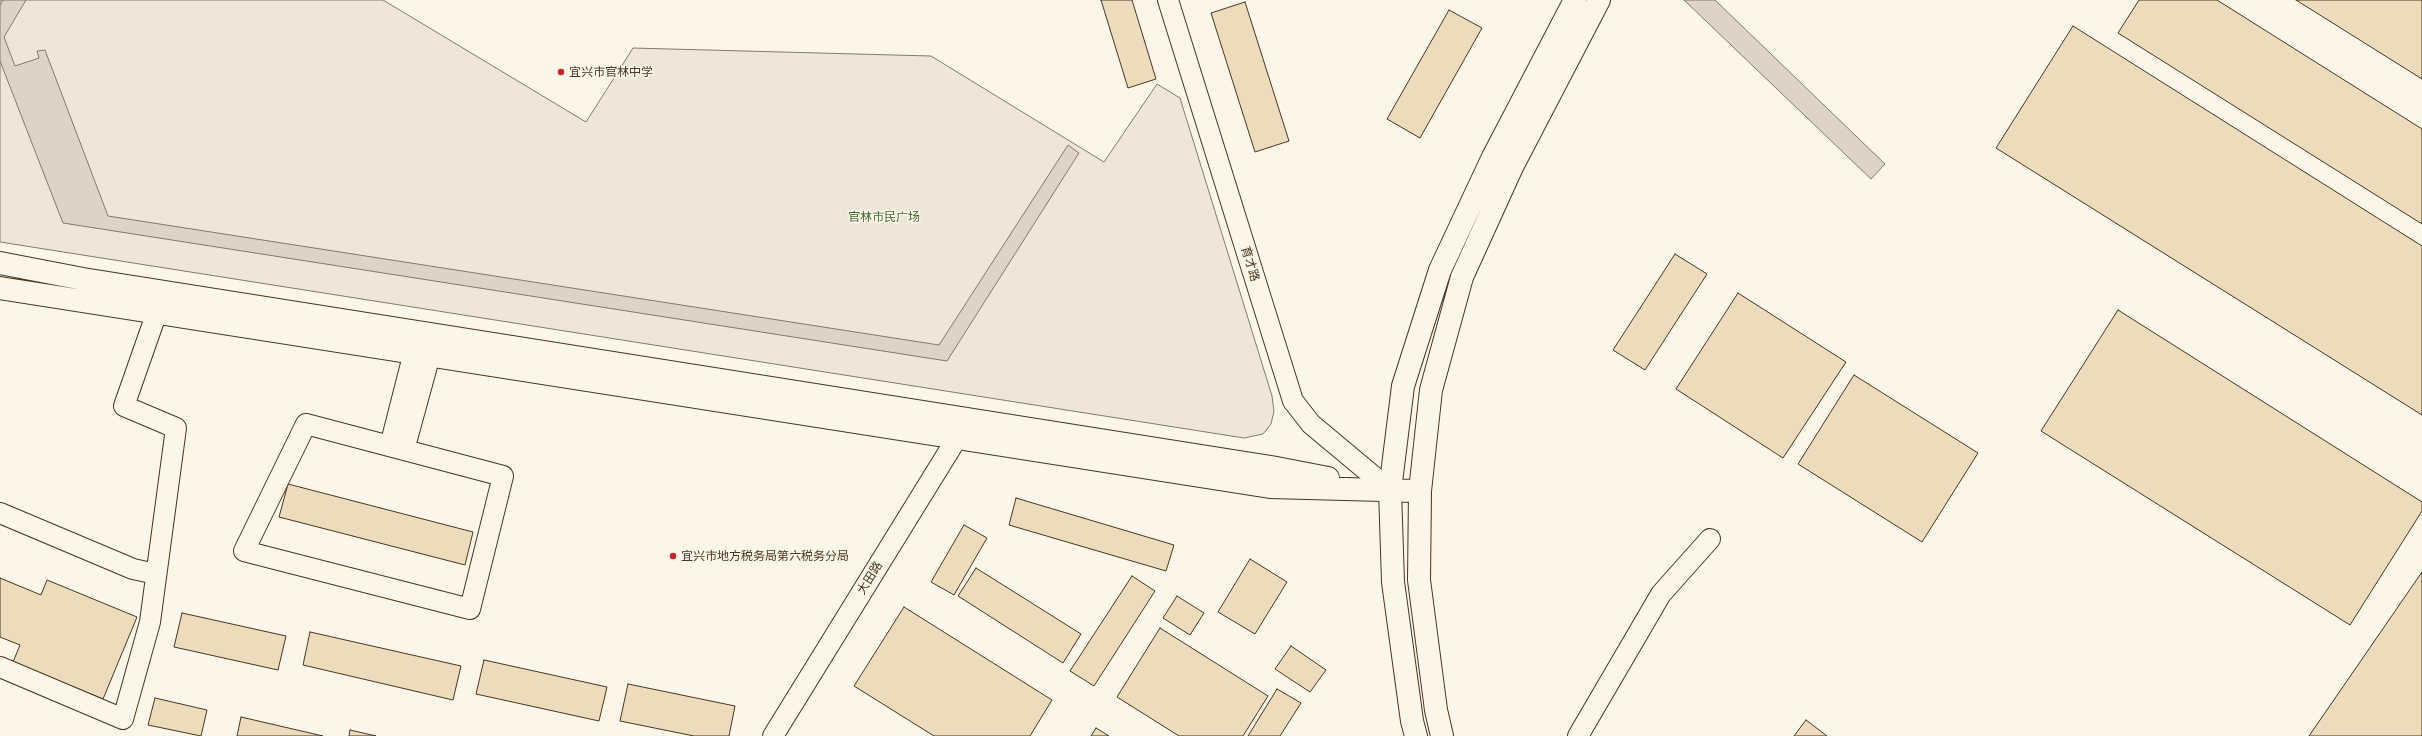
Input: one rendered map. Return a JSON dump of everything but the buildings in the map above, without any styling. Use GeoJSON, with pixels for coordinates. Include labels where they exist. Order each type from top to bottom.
{"type":"FeatureCollection","features":[{"type":"Feature","properties":{"kind":"main road"},"geometry":{"type":"LineString","coordinates":[[1416,736],[1412,721],[1393,582],[1390,490],[1403,386],[1440,270],[1493,157],[1574,0]]}},
{"type":"Feature","properties":{"kind":"main road"},"geometry":{"type":"LineString","coordinates":[[1442,736],[1436,710],[1420,580],[1420,491],[1431,390],[1462,277],[1512,167],[1599,0]]}},
{"type":"Feature","properties":{"kind":"main road"},"geometry":{"type":"LineString","coordinates":[[959,428],[422,353],[160,301],[3,264],[1,292],[160,301],[959,428],[1270,487],[1420,491]]}},
{"type":"Feature","properties":{"kind":"street","name":"育才路"},"geometry":{"type":"LineString","coordinates":[[1168,0],[1293,400],[1311,424],[1390,490]]}},
{"type":"Feature","properties":{"kind":"street"},"geometry":{"type":"LineString","coordinates":[[0,668],[123,719],[150,622],[176,428],[124,406],[160,301]]}},
{"type":"Feature","properties":{"kind":"street"},"geometry":{"type":"LineString","coordinates":[[397,448],[422,353]]}},
{"type":"Feature","properties":{"kind":"street"},"geometry":{"type":"LineString","coordinates":[[306,424],[397,448],[503,476],[470,608],[244,550],[306,424]]}},
{"type":"Feature","properties":{"kind":"street","name":"大田路"},"geometry":{"type":"LineString","coordinates":[[773,736],[959,428]]}},
{"type":"Feature","properties":{"kind":"street"},"geometry":{"type":"LineString","coordinates":[[0,513],[133,568],[156,574]]}},
{"type":"Feature","properties":{"kind":"street"},"geometry":{"type":"LineString","coordinates":[[1578,736],[1661,594],[1710,539]]}},
{"type":"Feature","properties":{"kind":"green space","name":"官林市民广场"},"geometry":{"type":"Polygon","coordinates":[[[0,0],[383,0],[586,122],[633,48],[931,56],[1104,162],[1157,84],[1180,98],[1272,396],[1274,411],[1271,424],[1263,434],[1244,438],[0,242],[0,0]]]}},
{"type":"Feature","properties":{"kind":"shaded area"},"geometry":{"type":"Polygon","coordinates":[[[3,0],[26,0],[4,37],[15,66],[39,58],[37,51],[45,50],[108,216],[939,345],[1068,145],[1079,153],[947,361],[63,223],[0,61],[0,5],[3,0]]]}},
{"type":"Feature","properties":{"kind":"shaded area"},"geometry":{"type":"Polygon","coordinates":[[[1684,0],[1715,0],[1885,164],[1871,179],[1684,0]]]}},
{"type":"Feature","properties":{"kind":"place","name":"宜兴市官林中学"},"geometry":{"type":"Point","coordinates":[561,72]}},
{"type":"Feature","properties":{"kind":"place","name":"宜兴市地方税务局第六税务分局"},"geometry":{"type":"Point","coordinates":[673,556]}}]}
